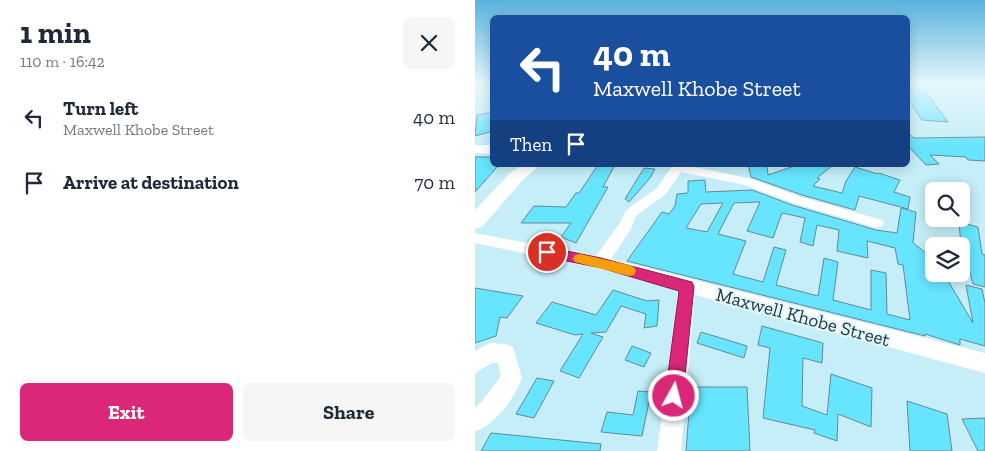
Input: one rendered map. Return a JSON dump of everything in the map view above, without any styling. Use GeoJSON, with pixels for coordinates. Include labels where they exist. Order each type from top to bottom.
{"type":"FeatureCollection","features":[{"type":"Feature","properties":{"kind":"highway"},"geometry":{"type":"LineString","coordinates":[[475,222],[518,171]]}},
{"type":"Feature","properties":{"kind":"street"},"geometry":{"type":"LineString","coordinates":[[601,263],[626,224],[627,218],[637,205],[662,190],[677,167]]}},
{"type":"Feature","properties":{"kind":"street"},"geometry":{"type":"LineString","coordinates":[[682,167],[748,182],[797,200],[877,223]]}},
{"type":"Feature","properties":{"kind":"street"},"geometry":{"type":"LineString","coordinates":[[733,179],[735,167]]}},
{"type":"Feature","properties":{"kind":"street","name":"Maxwell Khobe Street"},"geometry":{"type":"LineString","coordinates":[[475,238],[601,263],[687,287],[985,363]]}},
{"type":"Feature","properties":{"kind":"street"},"geometry":{"type":"LineString","coordinates":[[669,451],[687,287]]}},
{"type":"Feature","properties":{"kind":"street"},"geometry":{"type":"LineString","coordinates":[[475,363],[491,353],[506,354],[512,378],[490,409],[475,421]]}},
{"type":"Feature","properties":{"kind":"building"},"geometry":{"type":"Polygon","coordinates":[[[912,105],[936,105],[948,122],[922,120],[912,105]]]}},
{"type":"Feature","properties":{"kind":"building"},"geometry":{"type":"Polygon","coordinates":[[[490,113],[490,132],[475,136],[477,115],[490,113]]]}},
{"type":"Feature","properties":{"kind":"building"},"geometry":{"type":"Polygon","coordinates":[[[910,135],[914,138],[985,137],[985,161],[968,160],[966,157],[930,155],[939,164],[926,165],[910,148],[910,135]]]}},
{"type":"Feature","properties":{"kind":"building"},"geometry":{"type":"Polygon","coordinates":[[[475,157],[490,157],[490,167],[497,167],[475,192],[475,157]]]}},
{"type":"Feature","properties":{"kind":"building"},"geometry":{"type":"Polygon","coordinates":[[[597,167],[614,167],[603,187],[608,187],[576,243],[561,237],[571,223],[521,223],[534,206],[566,207],[576,193],[579,193],[597,167]]]}},
{"type":"Feature","properties":{"kind":"building"},"geometry":{"type":"Polygon","coordinates":[[[748,167],[767,167],[768,175],[791,167],[831,167],[817,178],[820,179],[813,186],[842,193],[846,181],[855,167],[900,180],[894,192],[910,197],[908,209],[859,196],[855,210],[802,195],[751,177],[748,167]]]}},
{"type":"Feature","properties":{"kind":"building"},"geometry":{"type":"Polygon","coordinates":[[[644,168],[655,169],[650,178],[629,202],[625,199],[644,168]]]}},
{"type":"Feature","properties":{"kind":"building"},"geometry":{"type":"Polygon","coordinates":[[[705,180],[706,192],[752,190],[792,205],[876,230],[897,233],[901,208],[916,212],[913,243],[925,252],[925,282],[949,282],[973,323],[966,285],[982,289],[985,303],[985,346],[960,339],[960,345],[925,334],[925,336],[627,261],[662,212],[669,214],[675,206],[677,194],[688,193],[688,181],[705,180]],[[760,202],[734,203],[718,234],[746,241],[733,274],[763,282],[774,247],[786,250],[776,285],[818,296],[824,258],[838,262],[833,300],[871,310],[871,270],[886,273],[887,314],[910,320],[903,265],[898,264],[895,248],[867,241],[868,258],[837,251],[839,230],[817,225],[813,246],[800,242],[805,218],[782,213],[773,238],[747,231],[760,202]],[[723,203],[701,204],[686,228],[707,232],[723,203]]]}},
{"type":"Feature","properties":{"kind":"building"},"geometry":{"type":"Polygon","coordinates":[[[970,225],[978,227],[982,254],[985,255],[985,287],[973,284],[970,273],[970,237],[960,237],[959,227],[970,227],[970,225]]]}},
{"type":"Feature","properties":{"kind":"building"},"geometry":{"type":"Polygon","coordinates":[[[475,288],[523,296],[507,318],[500,317],[496,336],[475,343],[475,288]]]}},
{"type":"Feature","properties":{"kind":"building"},"geometry":{"type":"Polygon","coordinates":[[[613,290],[647,301],[659,300],[657,326],[644,328],[646,314],[621,306],[606,332],[591,333],[603,337],[579,378],[560,371],[583,334],[575,335],[536,323],[552,302],[596,315],[613,290]]]}},
{"type":"Feature","properties":{"kind":"building"},"geometry":{"type":"Polygon","coordinates":[[[762,326],[823,343],[822,363],[803,358],[802,406],[827,415],[831,374],[872,388],[871,427],[838,414],[837,441],[814,433],[815,430],[763,418],[770,348],[758,345],[762,326]]]}},
{"type":"Feature","properties":{"kind":"building"},"geometry":{"type":"Polygon","coordinates":[[[701,332],[747,346],[744,358],[697,343],[701,332]]]}},
{"type":"Feature","properties":{"kind":"building"},"geometry":{"type":"Polygon","coordinates":[[[632,346],[651,353],[644,367],[625,360],[632,346]]]}},
{"type":"Feature","properties":{"kind":"building"},"geometry":{"type":"Polygon","coordinates":[[[537,378],[554,381],[534,418],[516,414],[537,378]]]}},
{"type":"Feature","properties":{"kind":"building"},"geometry":{"type":"Polygon","coordinates":[[[691,387],[747,387],[750,451],[686,451],[691,387]]]}},
{"type":"Feature","properties":{"kind":"building"},"geometry":{"type":"Polygon","coordinates":[[[638,391],[651,392],[642,436],[601,432],[607,412],[633,415],[638,391]]]}},
{"type":"Feature","properties":{"kind":"building"},"geometry":{"type":"Polygon","coordinates":[[[907,401],[947,414],[952,451],[910,451],[907,401]]]}},
{"type":"Feature","properties":{"kind":"building"},"geometry":{"type":"Polygon","coordinates":[[[985,418],[985,451],[978,451],[962,419],[985,418]]]}},
{"type":"Feature","properties":{"kind":"building"},"geometry":{"type":"Polygon","coordinates":[[[491,433],[601,444],[600,451],[481,451],[491,433]]]}},
{"type":"Feature","properties":{"kind":"slow traffic"},"geometry":{"type":"LineString","coordinates":[[580,259],[629,271]]}},
{"type":"Feature","properties":{"kind":"route"},"geometry":{"type":"LineString","coordinates":[[547,252],[601,263],[687,287],[674,396]]}}]}
